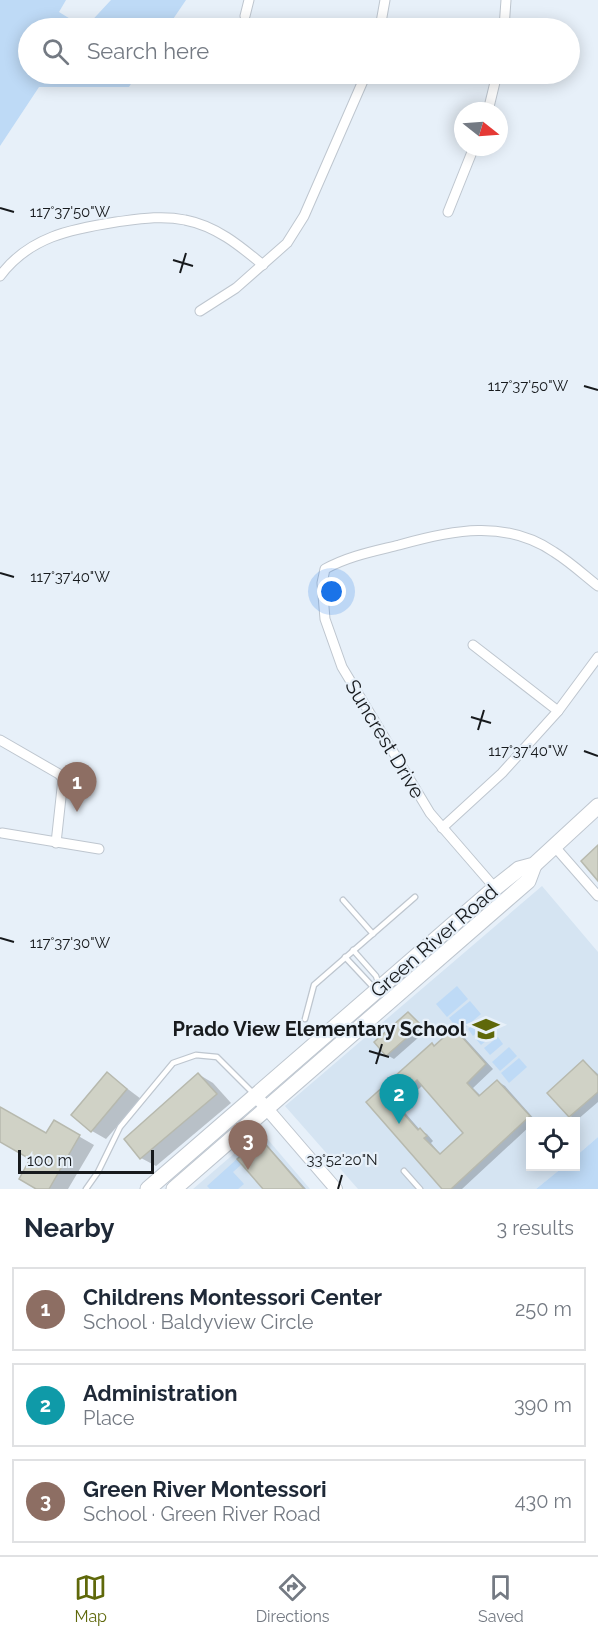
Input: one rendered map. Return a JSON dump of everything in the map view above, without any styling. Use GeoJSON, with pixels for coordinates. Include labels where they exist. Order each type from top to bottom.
{"type":"FeatureCollection","features":[{"type":"Feature","properties":{"kind":"main road","name":"Green River Road"},"geometry":{"type":"LineString","coordinates":[[148,1189],[495,888],[519,869],[534,865],[598,806]]}},
{"type":"Feature","properties":{"kind":"main road","name":"Green River Road"},"geometry":{"type":"LineString","coordinates":[[174,1189],[528,881],[534,865]]}},
{"type":"Feature","properties":{"kind":"main road"},"geometry":{"type":"LineString","coordinates":[[488,916],[495,888]]}},
{"type":"Feature","properties":{"kind":"main road"},"geometry":{"type":"LineString","coordinates":[[378,989],[381,1008]]}},
{"type":"Feature","properties":{"kind":"street"},"geometry":{"type":"LineString","coordinates":[[245,16],[249,0]]}},
{"type":"Feature","properties":{"kind":"street"},"geometry":{"type":"LineString","coordinates":[[382,18],[385,0]]}},
{"type":"Feature","properties":{"kind":"street"},"geometry":{"type":"LineString","coordinates":[[505,18],[506,0]]}},
{"type":"Feature","properties":{"kind":"street"},"geometry":{"type":"LineString","coordinates":[[200,311],[236,288],[287,243],[304,216],[362,84]]}},
{"type":"Feature","properties":{"kind":"street"},"geometry":{"type":"LineString","coordinates":[[490,102],[495,84]]}},
{"type":"Feature","properties":{"kind":"street"},"geometry":{"type":"LineString","coordinates":[[448,212],[470,156]]}},
{"type":"Feature","properties":{"kind":"street"},"geometry":{"type":"LineString","coordinates":[[0,276],[27,249],[51,235],[78,228],[163,217],[186,220],[227,235],[263,265]]}},
{"type":"Feature","properties":{"kind":"street","name":"Suncrest Drive"},"geometry":{"type":"LineString","coordinates":[[495,888],[442,828],[419,797],[333,647],[325,619],[322,583],[325,569],[338,561],[451,531],[475,530],[512,533],[539,543],[598,586]]}},
{"type":"Feature","properties":{"kind":"street"},"geometry":{"type":"LineString","coordinates":[[473,645],[558,711]]}},
{"type":"Feature","properties":{"kind":"street"},"geometry":{"type":"LineString","coordinates":[[442,828],[502,774],[558,711],[598,657]]}},
{"type":"Feature","properties":{"kind":"street"},"geometry":{"type":"LineString","coordinates":[[0,740],[59,774],[63,779],[56,843]]}},
{"type":"Feature","properties":{"kind":"street"},"geometry":{"type":"LineString","coordinates":[[2,833],[99,849]]}},
{"type":"Feature","properties":{"kind":"street"},"geometry":{"type":"LineString","coordinates":[[555,847],[597,896]]}},
{"type":"Feature","properties":{"kind":"street"},"geometry":{"type":"LineString","coordinates":[[255,1096],[336,1189]]}},
{"type":"Feature","properties":{"kind":"lane"},"geometry":{"type":"LineString","coordinates":[[304,1019],[314,985],[415,897]]}},
{"type":"Feature","properties":{"kind":"lane"},"geometry":{"type":"LineString","coordinates":[[343,900],[373,934]]}},
{"type":"Feature","properties":{"kind":"lane"},"geometry":{"type":"LineString","coordinates":[[353,950],[376,976],[378,989]]}},
{"type":"Feature","properties":{"kind":"lane"},"geometry":{"type":"LineString","coordinates":[[345,957],[378,989]]}},
{"type":"Feature","properties":{"kind":"lane"},"geometry":{"type":"LineString","coordinates":[[86,1189],[98,1172],[120,1127],[173,1064],[187,1057],[207,1055],[217,1057],[255,1096]]}},
{"type":"Feature","properties":{"kind":"lane"},"geometry":{"type":"LineString","coordinates":[[404,1171],[420,1189]]}},
{"type":"Feature","properties":{"kind":"shaded area"},"geometry":{"type":"Polygon","coordinates":[[[0,0],[66,0],[59,12],[69,18],[18,18],[18,84],[131,84],[129,87],[39,87],[0,146],[0,0]]]}},
{"type":"Feature","properties":{"kind":"shaded area"},"geometry":{"type":"Polygon","coordinates":[[[111,0],[186,0],[174,18],[94,18],[111,0]]]}},
{"type":"Feature","properties":{"kind":"shaded area","name":"Prado View Elementary School"},"geometry":{"type":"Polygon","coordinates":[[[542,886],[598,952],[598,1137],[580,1153],[580,1117],[526,1117],[526,1171],[558,1171],[536,1189],[358,1189],[285,1106],[542,886]]]}},
{"type":"Feature","properties":{"kind":"shaded area"},"geometry":{"type":"Polygon","coordinates":[[[457,986],[468,999],[447,1017],[436,1004],[457,986]]]}},
{"type":"Feature","properties":{"kind":"shaded area"},"geometry":{"type":"Polygon","coordinates":[[[470,1001],[481,1014],[460,1032],[449,1018],[470,1001]]]}},
{"type":"Feature","properties":{"kind":"shaded area"},"geometry":{"type":"Polygon","coordinates":[[[481,1018],[486,1024],[473,1036],[468,1029],[481,1018]]]}},
{"type":"Feature","properties":{"kind":"shaded area"},"geometry":{"type":"Polygon","coordinates":[[[489,1028],[494,1034],[481,1045],[476,1039],[489,1028]]]}},
{"type":"Feature","properties":{"kind":"shaded area"},"geometry":{"type":"Polygon","coordinates":[[[498,1037],[503,1044],[490,1055],[484,1048],[498,1037]]]}},
{"type":"Feature","properties":{"kind":"shaded area"},"geometry":{"type":"Polygon","coordinates":[[[509,1047],[517,1056],[500,1071],[492,1062],[509,1047]]]}},
{"type":"Feature","properties":{"kind":"shaded area"},"geometry":{"type":"Polygon","coordinates":[[[519,1058],[527,1067],[509,1083],[501,1073],[519,1058]]]}},
{"type":"Feature","properties":{"kind":"shaded area"},"geometry":{"type":"Polygon","coordinates":[[[257,1134],[264,1135],[310,1189],[193,1189],[257,1134]]]}},
{"type":"Feature","properties":{"kind":"shaded area"},"geometry":{"type":"Polygon","coordinates":[[[598,1137],[598,1189],[536,1189],[558,1171],[580,1171],[580,1153],[598,1137]]]}},
{"type":"Feature","properties":{"kind":"shaded area"},"geometry":{"type":"Polygon","coordinates":[[[237,1159],[242,1164],[233,1172],[244,1184],[238,1189],[210,1189],[207,1186],[237,1159]]]}},
{"type":"Feature","properties":{"kind":"building"},"geometry":{"type":"Polygon","coordinates":[[[598,845],[598,881],[581,861],[598,845]]]}},
{"type":"Feature","properties":{"kind":"building"},"geometry":{"type":"Polygon","coordinates":[[[408,1012],[421,1025],[386,1056],[374,1042],[408,1012]]]}},
{"type":"Feature","properties":{"kind":"building"},"geometry":{"type":"Polygon","coordinates":[[[454,1028],[486,1064],[467,1083],[479,1096],[497,1080],[530,1116],[526,1117],[526,1120],[451,1189],[442,1189],[366,1102],[432,1043],[434,1046],[454,1028]],[[417,1080],[393,1102],[418,1130],[420,1128],[427,1136],[424,1138],[440,1154],[463,1133],[417,1080]]]}},
{"type":"Feature","properties":{"kind":"building"},"geometry":{"type":"Polygon","coordinates":[[[583,1060],[598,1076],[598,1092],[569,1117],[547,1093],[583,1060]]]}},
{"type":"Feature","properties":{"kind":"building"},"geometry":{"type":"Polygon","coordinates":[[[107,1072],[127,1089],[91,1132],[71,1115],[107,1072]]]}},
{"type":"Feature","properties":{"kind":"building"},"geometry":{"type":"Polygon","coordinates":[[[198,1073],[217,1094],[140,1159],[124,1139],[198,1073]]]}},
{"type":"Feature","properties":{"kind":"building"},"geometry":{"type":"Polygon","coordinates":[[[0,1107],[46,1133],[54,1120],[80,1135],[49,1189],[36,1189],[19,1179],[30,1159],[0,1142],[0,1107]]]}},
{"type":"Feature","properties":{"kind":"building"},"geometry":{"type":"Polygon","coordinates":[[[260,1138],[304,1189],[263,1189],[237,1159],[260,1138]]]}},
{"type":"Feature","properties":{"kind":"place","name":"Childrens Montessori Center"},"geometry":{"type":"Point","coordinates":[77,812]}},
{"type":"Feature","properties":{"kind":"place","name":"Prado View Elementary School"},"geometry":{"type":"Point","coordinates":[486,1029]}},
{"type":"Feature","properties":{"kind":"place","name":"Administration"},"geometry":{"type":"Point","coordinates":[399,1124]}},
{"type":"Feature","properties":{"kind":"place","name":"Green River Montessori"},"geometry":{"type":"Point","coordinates":[248,1170]}}]}
